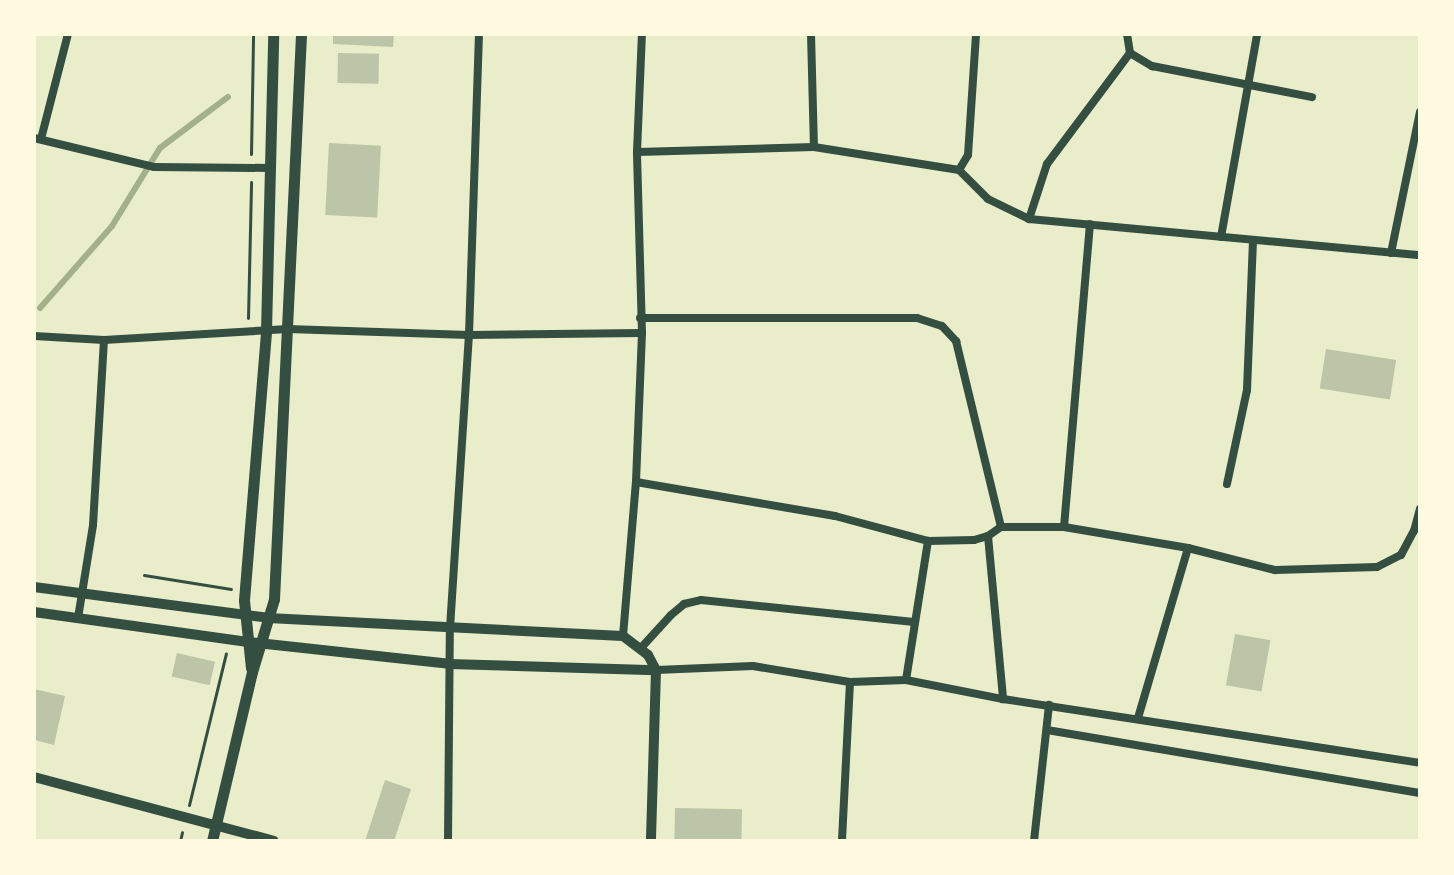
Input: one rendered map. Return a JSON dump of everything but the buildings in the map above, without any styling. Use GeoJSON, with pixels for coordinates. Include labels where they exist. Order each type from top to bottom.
{"type":"FeatureCollection","features":[{"type":"Feature","properties":{"kind":"main road"},"geometry":{"type":"LineString","coordinates":[[252,672],[244,615],[266,331],[273,34]]}},
{"type":"Feature","properties":{"kind":"main road"},"geometry":{"type":"LineString","coordinates":[[212,841],[252,672],[274,599],[301,34]]}},
{"type":"Feature","properties":{"kind":"street"},"geometry":{"type":"LineString","coordinates":[[68,34],[37,138],[154,167],[269,168]]}},
{"type":"Feature","properties":{"kind":"street"},"geometry":{"type":"LineString","coordinates":[[448,841],[450,628],[469,335],[479,34]]}},
{"type":"Feature","properties":{"kind":"street"},"geometry":{"type":"LineString","coordinates":[[623,636],[636,482],[642,333],[637,152],[642,34]]}},
{"type":"Feature","properties":{"kind":"street"},"geometry":{"type":"LineString","coordinates":[[811,34],[814,147]]}},
{"type":"Feature","properties":{"kind":"street"},"geometry":{"type":"LineString","coordinates":[[959,170],[968,155],[976,34]]}},
{"type":"Feature","properties":{"kind":"street"},"geometry":{"type":"LineString","coordinates":[[1029,219],[1047,164],[1130,53],[1127,34]]}},
{"type":"Feature","properties":{"kind":"street"},"geometry":{"type":"LineString","coordinates":[[1221,237],[1257,34]]}},
{"type":"Feature","properties":{"kind":"street"},"geometry":{"type":"LineString","coordinates":[[1130,53],[1152,66],[1312,97]]}},
{"type":"Feature","properties":{"kind":"street"},"geometry":{"type":"LineString","coordinates":[[1391,253],[1420,112]]}},
{"type":"Feature","properties":{"kind":"street"},"geometry":{"type":"LineString","coordinates":[[637,152],[814,147],[959,170],[988,199],[1029,219],[1420,255]]}},
{"type":"Feature","properties":{"kind":"street"},"geometry":{"type":"LineString","coordinates":[[1064,527],[1090,224]]}},
{"type":"Feature","properties":{"kind":"street"},"geometry":{"type":"LineString","coordinates":[[1227,484],[1247,390],[1253,240]]}},
{"type":"Feature","properties":{"kind":"street"},"geometry":{"type":"LineString","coordinates":[[640,318],[917,318],[942,326],[956,341],[1001,527]]}},
{"type":"Feature","properties":{"kind":"street"},"geometry":{"type":"LineString","coordinates":[[34,336],[104,340],[288,329],[469,335],[642,333]]}},
{"type":"Feature","properties":{"kind":"street"},"geometry":{"type":"LineString","coordinates":[[78,618],[93,525],[104,340]]}},
{"type":"Feature","properties":{"kind":"street"},"geometry":{"type":"LineString","coordinates":[[636,482],[835,516],[928,541],[988,536],[1001,527],[1064,527],[1188,548],[1275,570],[1377,567],[1401,555],[1414,531],[1420,509]]}},
{"type":"Feature","properties":{"kind":"street"},"geometry":{"type":"LineString","coordinates":[[988,536],[1003,699]]}},
{"type":"Feature","properties":{"kind":"street"},"geometry":{"type":"LineString","coordinates":[[906,680],[928,541]]}},
{"type":"Feature","properties":{"kind":"street"},"geometry":{"type":"LineString","coordinates":[[1138,718],[1188,548]]}},
{"type":"Feature","properties":{"kind":"street"},"geometry":{"type":"LineString","coordinates":[[34,587],[268,618],[623,636],[640,649],[656,670],[651,841]]}},
{"type":"Feature","properties":{"kind":"street"},"geometry":{"type":"LineString","coordinates":[[640,649],[684,604],[701,600],[914,622]]}},
{"type":"Feature","properties":{"kind":"street"},"geometry":{"type":"LineString","coordinates":[[34,612],[248,642],[449,664],[656,670],[753,666],[850,682],[906,680],[1003,699],[1420,763]]}},
{"type":"Feature","properties":{"kind":"street"},"geometry":{"type":"LineString","coordinates":[[842,841],[850,682]]}},
{"type":"Feature","properties":{"kind":"street"},"geometry":{"type":"LineString","coordinates":[[1034,841],[1049,705]]}},
{"type":"Feature","properties":{"kind":"street"},"geometry":{"type":"LineString","coordinates":[[1047,730],[1420,793]]}},
{"type":"Feature","properties":{"kind":"street"},"geometry":{"type":"LineString","coordinates":[[34,777],[274,841]]}},
{"type":"Feature","properties":{"kind":"path"},"geometry":{"type":"LineString","coordinates":[[248,332],[253,34]]}},
{"type":"Feature","properties":{"kind":"path"},"geometry":{"type":"LineString","coordinates":[[144,575],[231,589],[229,613]]}},
{"type":"Feature","properties":{"kind":"path"},"geometry":{"type":"LineString","coordinates":[[180,841],[227,639]]}},
{"type":"Feature","properties":{"kind":"waterway"},"geometry":{"type":"LineString","coordinates":[[40,308],[112,226],[160,148],[228,97]]}}]}
